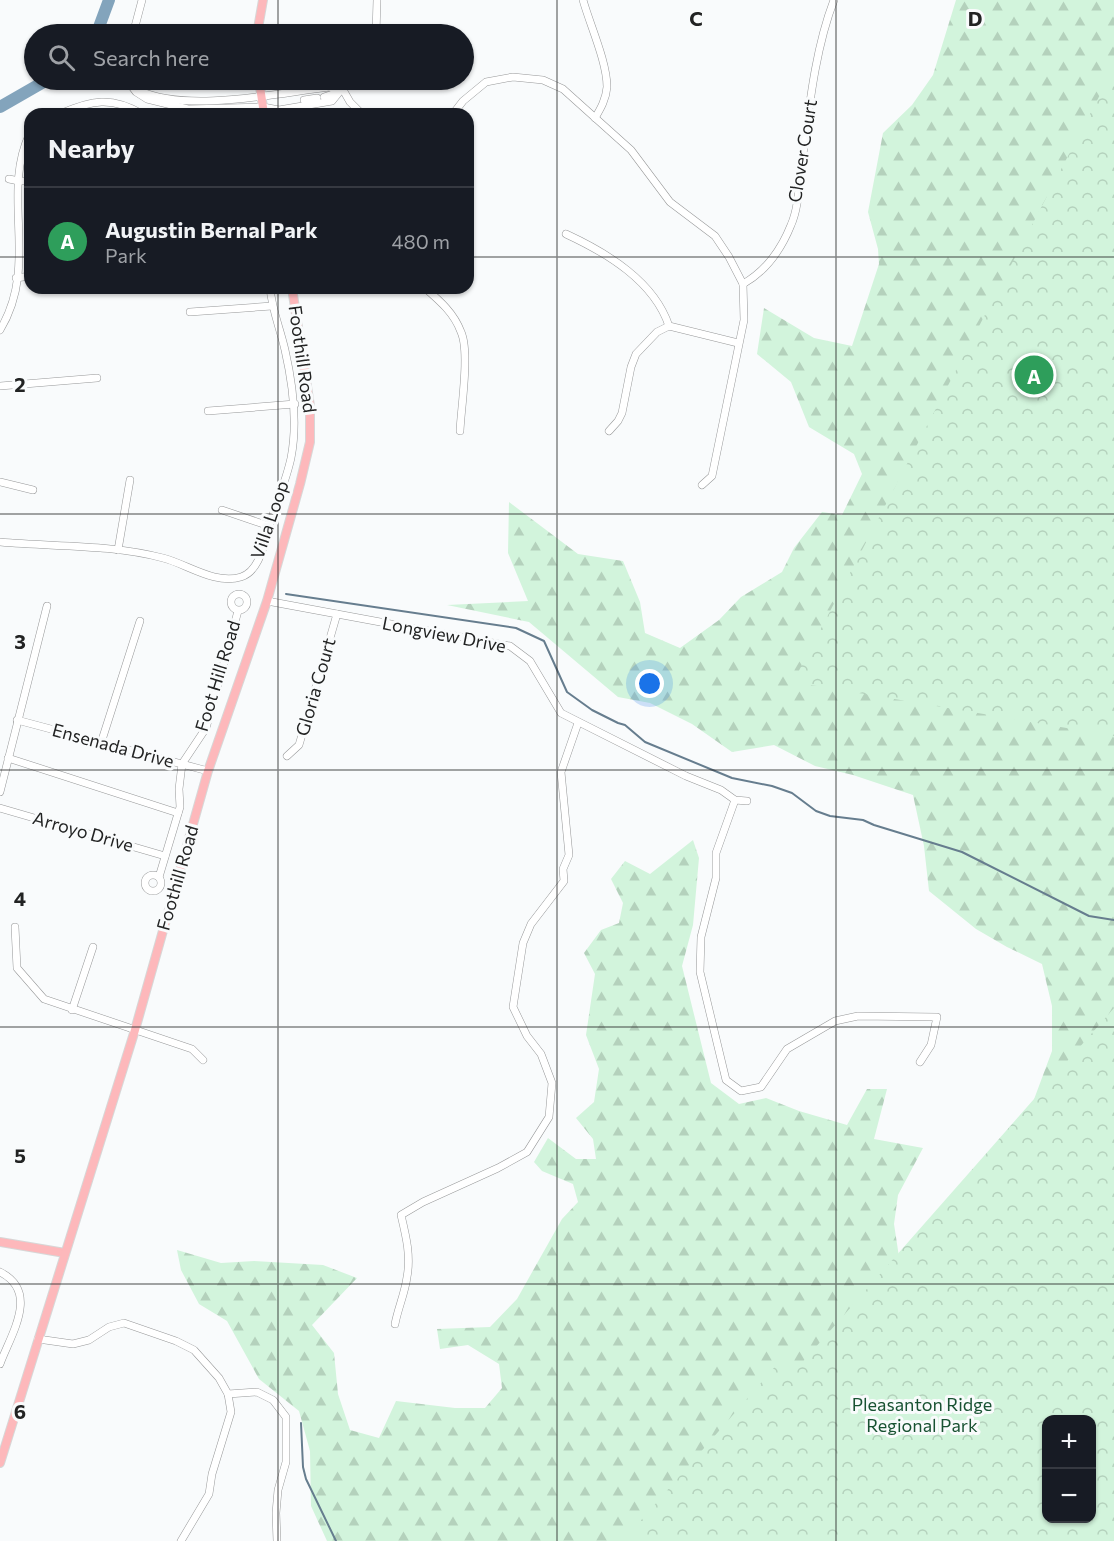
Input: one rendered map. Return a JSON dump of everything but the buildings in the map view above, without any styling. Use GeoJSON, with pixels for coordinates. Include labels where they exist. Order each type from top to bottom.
{"type":"FeatureCollection","features":[{"type":"Feature","properties":{"kind":"main road"},"geometry":{"type":"LineString","coordinates":[[259,24],[263,0]]}},
{"type":"Feature","properties":{"kind":"main road"},"geometry":{"type":"LineString","coordinates":[[260,90],[262,108]]}},
{"type":"Feature","properties":{"kind":"main road","name":"Foothill Road"},"geometry":{"type":"LineString","coordinates":[[0,1463],[135,1030],[208,771],[267,601],[310,442],[310,405],[293,294]]}},
{"type":"Feature","properties":{"kind":"main road"},"geometry":{"type":"LineString","coordinates":[[0,1242],[65,1253]]}},
{"type":"Feature","properties":{"kind":"street"},"geometry":{"type":"LineString","coordinates":[[136,24],[142,0]]}},
{"type":"Feature","properties":{"kind":"street"},"geometry":{"type":"LineString","coordinates":[[376,24],[377,0]]}},
{"type":"Feature","properties":{"kind":"street"},"geometry":{"type":"LineString","coordinates":[[583,0],[607,86],[603,104],[595,117]]}},
{"type":"Feature","properties":{"kind":"street","name":"Clover Court"},"geometry":{"type":"LineString","coordinates":[[742,284],[758,276],[777,253],[792,224],[810,104],[826,20],[834,0]]}},
{"type":"Feature","properties":{"kind":"street"},"geometry":{"type":"LineString","coordinates":[[458,108],[486,82],[513,77],[543,80],[563,89],[631,150],[670,202],[715,236],[729,257],[742,284],[744,320],[712,476],[702,485]]}},
{"type":"Feature","properties":{"kind":"street"},"geometry":{"type":"LineString","coordinates":[[138,90],[188,108],[313,90]]}},
{"type":"Feature","properties":{"kind":"street"},"geometry":{"type":"LineString","coordinates":[[302,92],[305,103],[311,106],[332,101],[340,90]]}},
{"type":"Feature","properties":{"kind":"street"},"geometry":{"type":"LineString","coordinates":[[286,108],[340,90]]}},
{"type":"Feature","properties":{"kind":"street"},"geometry":{"type":"LineString","coordinates":[[340,90],[356,108]]}},
{"type":"Feature","properties":{"kind":"street"},"geometry":{"type":"LineString","coordinates":[[73,108],[84,103],[106,102],[131,108]]}},
{"type":"Feature","properties":{"kind":"street"},"geometry":{"type":"LineString","coordinates":[[8,188],[10,172],[24,142]]}},
{"type":"Feature","properties":{"kind":"street"},"geometry":{"type":"LineString","coordinates":[[10,172],[24,178]]}},
{"type":"Feature","properties":{"kind":"street"},"geometry":{"type":"LineString","coordinates":[[0,330],[12,304],[16,278],[10,232]]}},
{"type":"Feature","properties":{"kind":"street"},"geometry":{"type":"LineString","coordinates":[[566,234],[588,245],[626,270],[647,288],[657,300],[669,326]]}},
{"type":"Feature","properties":{"kind":"street"},"geometry":{"type":"LineString","coordinates":[[16,278],[24,277]]}},
{"type":"Feature","properties":{"kind":"street","name":"Villa Loop"},"geometry":{"type":"LineString","coordinates":[[0,542],[118,550],[163,558],[217,577],[241,577],[249,572],[261,554],[291,458],[294,431],[295,404],[285,349],[271,294]]}},
{"type":"Feature","properties":{"kind":"street"},"geometry":{"type":"LineString","coordinates":[[432,294],[453,316],[462,334],[465,351],[460,431]]}},
{"type":"Feature","properties":{"kind":"street"},"geometry":{"type":"LineString","coordinates":[[190,312],[272,306]]}},
{"type":"Feature","properties":{"kind":"street"},"geometry":{"type":"LineString","coordinates":[[609,431],[618,422],[622,413],[631,367],[636,354],[657,332],[669,326],[738,343]]}},
{"type":"Feature","properties":{"kind":"street"},"geometry":{"type":"LineString","coordinates":[[0,386],[97,378]]}},
{"type":"Feature","properties":{"kind":"street"},"geometry":{"type":"LineString","coordinates":[[208,411],[295,404]]}},
{"type":"Feature","properties":{"kind":"street"},"geometry":{"type":"LineString","coordinates":[[118,550],[130,480]]}},
{"type":"Feature","properties":{"kind":"street"},"geometry":{"type":"LineString","coordinates":[[0,482],[33,490]]}},
{"type":"Feature","properties":{"kind":"street"},"geometry":{"type":"LineString","coordinates":[[222,510],[269,526]]}},
{"type":"Feature","properties":{"kind":"street","name":"Longview Drive"},"geometry":{"type":"LineString","coordinates":[[267,601],[510,646],[530,661],[561,713],[686,776],[720,790],[735,800],[747,801]]}},
{"type":"Feature","properties":{"kind":"street"},"geometry":{"type":"LineString","coordinates":[[0,792],[47,606]]}},
{"type":"Feature","properties":{"kind":"street","name":"Foot Hill Road"},"geometry":{"type":"LineString","coordinates":[[159,877],[178,813],[182,764],[206,728],[238,611]]}},
{"type":"Feature","properties":{"kind":"street","name":"Gloria Court"},"geometry":{"type":"LineString","coordinates":[[287,756],[299,745],[337,614]]}},
{"type":"Feature","properties":{"kind":"street"},"geometry":{"type":"LineString","coordinates":[[101,743],[140,621]]}},
{"type":"Feature","properties":{"kind":"street","name":"Ensenada Drive"},"geometry":{"type":"LineString","coordinates":[[17,720],[208,771]]}},
{"type":"Feature","properties":{"kind":"street"},"geometry":{"type":"LineString","coordinates":[[395,1324],[398,1304],[407,1278],[409,1247],[401,1215],[527,1152],[549,1117],[552,1083],[541,1054],[527,1036],[513,1006],[523,944],[531,924],[564,881],[563,869],[569,855],[561,772],[578,723]]}},
{"type":"Feature","properties":{"kind":"street"},"geometry":{"type":"LineString","coordinates":[[8,758],[178,813]]}},
{"type":"Feature","properties":{"kind":"street"},"geometry":{"type":"LineString","coordinates":[[735,800],[716,853],[716,878],[701,937],[700,972],[726,1080],[741,1092],[761,1087],[787,1049],[835,1021],[858,1016],[937,1017],[931,1045],[920,1062]]}},
{"type":"Feature","properties":{"kind":"street","name":"Arroyo Drive"},"geometry":{"type":"LineString","coordinates":[[0,808],[165,856]]}},
{"type":"Feature","properties":{"kind":"street"},"geometry":{"type":"LineString","coordinates":[[15,927],[17,968],[44,999],[192,1048],[203,1060]]}},
{"type":"Feature","properties":{"kind":"street"},"geometry":{"type":"LineString","coordinates":[[72,1010],[93,947]]}},
{"type":"Feature","properties":{"kind":"street"},"geometry":{"type":"LineString","coordinates":[[0,1272],[14,1282],[22,1301],[20,1313],[0,1364]]}},
{"type":"Feature","properties":{"kind":"street"},"geometry":{"type":"LineString","coordinates":[[38,1339],[74,1344],[88,1340],[109,1327],[124,1323],[195,1350],[219,1378],[228,1394],[231,1412],[208,1494],[181,1541]]}},
{"type":"Feature","properties":{"kind":"street"},"geometry":{"type":"LineString","coordinates":[[228,1394],[257,1392],[273,1400],[286,1417],[286,1462],[278,1490],[277,1541]]}},
{"type":"Feature","properties":{"kind":"green space"},"geometry":{"type":"Polygon","coordinates":[[[956,0],[1114,0],[1114,1541],[327,1541],[311,1506],[310,1451],[299,1411],[259,1379],[227,1321],[199,1304],[181,1270],[177,1250],[221,1263],[254,1261],[323,1265],[357,1278],[312,1325],[334,1353],[338,1394],[350,1430],[379,1438],[396,1401],[455,1408],[485,1408],[502,1388],[499,1364],[468,1345],[440,1349],[437,1329],[490,1327],[517,1299],[562,1219],[578,1202],[573,1184],[542,1171],[534,1162],[548,1138],[576,1159],[596,1159],[593,1139],[576,1118],[594,1102],[599,1069],[586,1035],[595,974],[584,953],[601,930],[619,923],[623,903],[611,879],[625,861],[650,874],[693,840],[699,858],[693,925],[682,966],[711,1083],[739,1104],[766,1098],[799,1111],[847,1125],[867,1089],[887,1089],[874,1139],[923,1148],[898,1195],[894,1224],[901,1270],[1017,1145],[1052,1051],[1052,1006],[1042,964],[976,929],[929,891],[924,846],[913,795],[853,775],[815,766],[774,745],[732,752],[692,724],[650,703],[618,697],[529,622],[447,605],[528,601],[508,553],[509,502],[578,554],[623,561],[640,602],[645,633],[680,648],[719,620],[741,597],[782,572],[794,548],[822,512],[842,515],[862,474],[854,454],[809,427],[791,382],[757,354],[764,308],[814,338],[852,346],[879,264],[878,249],[868,212],[883,133],[912,105],[933,75],[956,0]]]}},
{"type":"Feature","properties":{"kind":"green space"},"geometry":{"type":"Polygon","coordinates":[[[1114,68],[1114,736],[793,682],[1114,68]]]}},
{"type":"Feature","properties":{"kind":"green space","name":"Pleasanton Ridge Regional Park"},"geometry":{"type":"Polygon","coordinates":[[[1114,1008],[1114,1541],[623,1541],[779,1362],[800,1365],[1114,1008]]]}},
{"type":"Feature","properties":{"kind":"waterway"},"geometry":{"type":"LineString","coordinates":[[100,24],[109,0]]}},
{"type":"Feature","properties":{"kind":"waterway"},"geometry":{"type":"LineString","coordinates":[[0,107],[30,90]]}},
{"type":"Feature","properties":{"kind":"waterway"},"geometry":{"type":"LineString","coordinates":[[286,594],[516,628],[544,641],[567,692],[592,710],[625,725],[645,742],[732,778],[772,786],[792,793],[816,811],[830,816],[863,820],[962,852],[1089,916],[1114,920]]}},
{"type":"Feature","properties":{"kind":"waterway"},"geometry":{"type":"LineString","coordinates":[[301,1423],[303,1467],[306,1479],[336,1541]]}},
{"type":"Feature","properties":{"kind":"place","name":"Augustin Bernal Park"},"geometry":{"type":"Point","coordinates":[1034,375]}}]}
